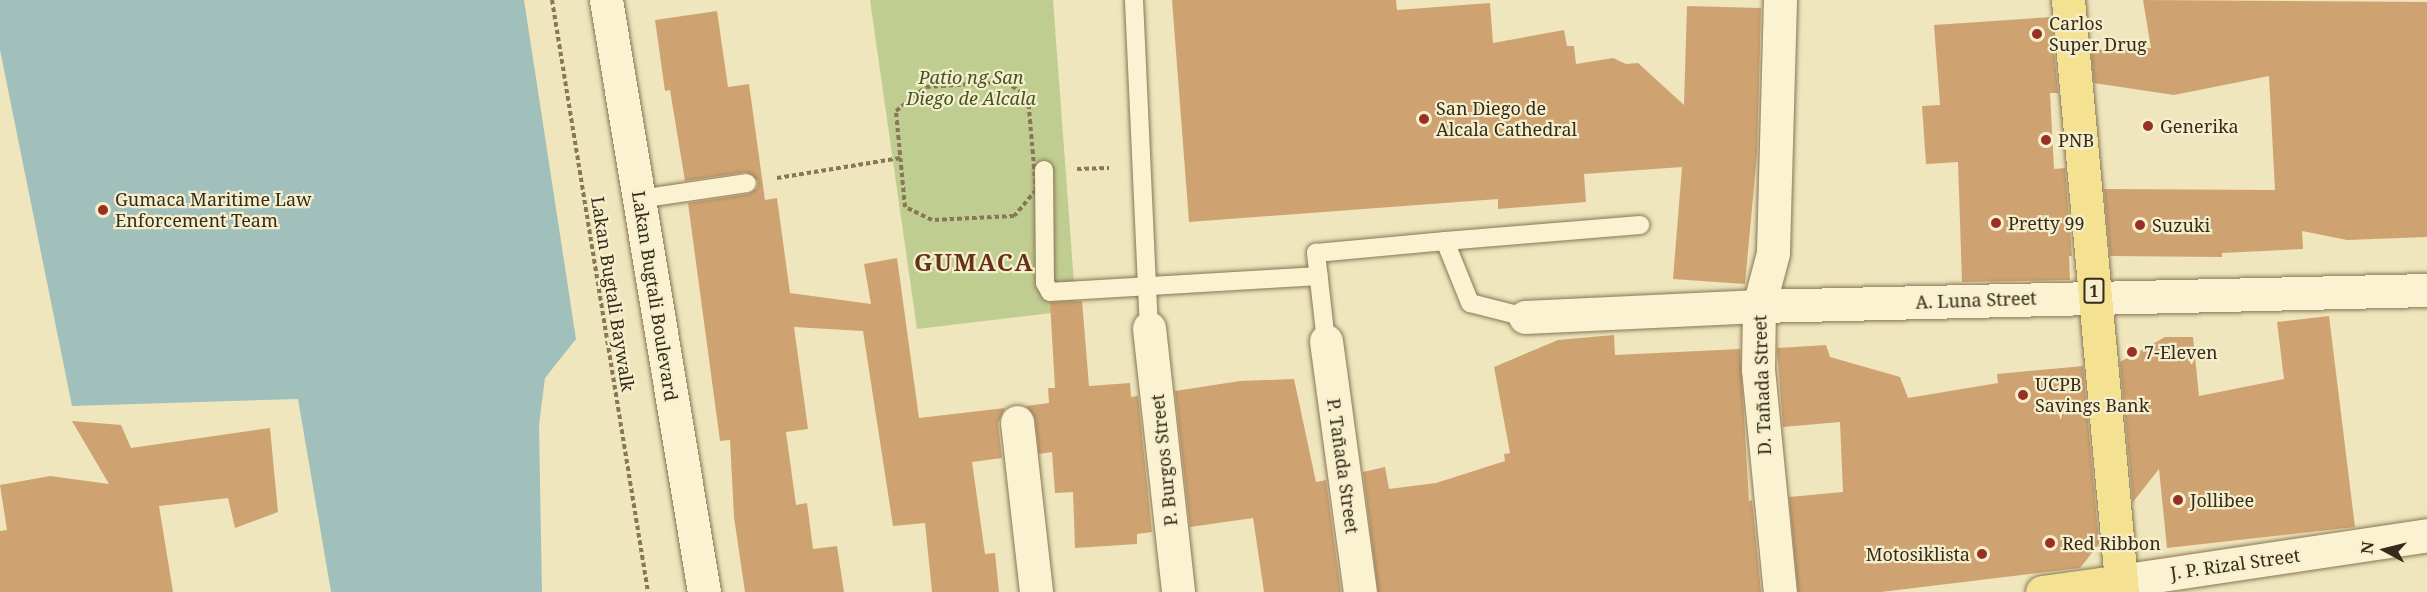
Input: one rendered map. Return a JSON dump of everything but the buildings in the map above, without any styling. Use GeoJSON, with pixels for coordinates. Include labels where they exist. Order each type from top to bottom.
{"type":"FeatureCollection","features":[{"type":"Feature","properties":{"kind":"main road","name":"1"},"geometry":{"type":"LineString","coordinates":[[2068,0],[2121,587]]}},
{"type":"Feature","properties":{"kind":"main road","name":"J. P. Rizal Street"},"geometry":{"type":"LineString","coordinates":[[2042,592],[2121,587]]}},
{"type":"Feature","properties":{"kind":"street","name":"Lakan Bugtali Boulevard"},"geometry":{"type":"LineString","coordinates":[[606,0],[704,592]]}},
{"type":"Feature","properties":{"kind":"street","name":"D. Tañada Street"},"geometry":{"type":"LineString","coordinates":[[1780,0],[1773,253],[1759,306],[1762,439],[1780,592]]}},
{"type":"Feature","properties":{"kind":"street","name":"A. Luna Street"},"geometry":{"type":"LineString","coordinates":[[1525,317],[1759,306],[2427,290]]}},
{"type":"Feature","properties":{"kind":"street","name":"P. Burgos Street"},"geometry":{"type":"LineString","coordinates":[[1149,328],[1178,592]]}},
{"type":"Feature","properties":{"kind":"street","name":"P. Tañada Street"},"geometry":{"type":"LineString","coordinates":[[1326,341],[1360,592]]}},
{"type":"Feature","properties":{"kind":"street"},"geometry":{"type":"LineString","coordinates":[[1017,422],[1036,592]]}},
{"type":"Feature","properties":{"kind":"street","name":"J. P. Rizal Street"},"geometry":{"type":"LineString","coordinates":[[2121,587],[2427,536]]}},
{"type":"Feature","properties":{"kind":"lane"},"geometry":{"type":"LineString","coordinates":[[1134,0],[1145,288],[1149,328]]}},
{"type":"Feature","properties":{"kind":"lane"},"geometry":{"type":"LineString","coordinates":[[1039,170],[1045,283],[1050,292],[1318,276]]}},
{"type":"Feature","properties":{"kind":"lane"},"geometry":{"type":"LineString","coordinates":[[639,199],[747,183]]}},
{"type":"Feature","properties":{"kind":"lane"},"geometry":{"type":"LineString","coordinates":[[1326,341],[1316,253],[1640,225]]}},
{"type":"Feature","properties":{"kind":"lane"},"geometry":{"type":"LineString","coordinates":[[1445,241],[1470,303],[1525,317]]}},
{"type":"Feature","properties":{"kind":"path","name":"Lakan Bugtali Baywalk"},"geometry":{"type":"LineString","coordinates":[[552,0],[648,592]]}},
{"type":"Feature","properties":{"kind":"path"},"geometry":{"type":"LineString","coordinates":[[1006,82],[1028,97],[1039,170],[1036,190],[1014,216],[932,220],[905,207],[896,111],[926,87],[1006,82]]}},
{"type":"Feature","properties":{"kind":"path"},"geometry":{"type":"LineString","coordinates":[[747,183],[900,158]]}},
{"type":"Feature","properties":{"kind":"path"},"geometry":{"type":"LineString","coordinates":[[1039,170],[1140,168]]}},
{"type":"Feature","properties":{"kind":"green space","name":"Patio ng San Diego de Alcala"},"geometry":{"type":"Polygon","coordinates":[[[870,0],[1053,0],[1076,310],[917,329],[870,0]]]}},
{"type":"Feature","properties":{"kind":"water"},"geometry":{"type":"Polygon","coordinates":[[[0,0],[524,0],[576,339],[545,378],[539,425],[542,592],[331,592],[298,399],[72,406],[0,50],[0,0]]]}},
{"type":"Feature","properties":{"kind":"place","name":"Carlos Super Drug"},"geometry":{"type":"Point","coordinates":[2037,34]}},
{"type":"Feature","properties":{"kind":"place","name":"San Diego de Alcala Cathedral"},"geometry":{"type":"Point","coordinates":[1424,119]}},
{"type":"Feature","properties":{"kind":"place","name":"Generika"},"geometry":{"type":"Point","coordinates":[2148,126]}},
{"type":"Feature","properties":{"kind":"place","name":"PNB"},"geometry":{"type":"Point","coordinates":[2046,140]}},
{"type":"Feature","properties":{"kind":"place","name":"Gumaca Maritime Law Enforcement Team"},"geometry":{"type":"Point","coordinates":[103,210]}},
{"type":"Feature","properties":{"kind":"place","name":"Pretty 99"},"geometry":{"type":"Point","coordinates":[1996,223]}},
{"type":"Feature","properties":{"kind":"place","name":"Suzuki"},"geometry":{"type":"Point","coordinates":[2140,225]}},
{"type":"Feature","properties":{"kind":"place","name":"7-Eleven"},"geometry":{"type":"Point","coordinates":[2132,352]}},
{"type":"Feature","properties":{"kind":"place","name":"UCPB Savings Bank"},"geometry":{"type":"Point","coordinates":[2023,395]}},
{"type":"Feature","properties":{"kind":"place","name":"Jollibee"},"geometry":{"type":"Point","coordinates":[2178,500]}},
{"type":"Feature","properties":{"kind":"place","name":"Red Ribbon"},"geometry":{"type":"Point","coordinates":[2050,543]}},
{"type":"Feature","properties":{"kind":"place","name":"Motosiklista"},"geometry":{"type":"Point","coordinates":[1982,554]}},
{"type":"Feature","properties":{"kind":"district","name":"GUMACA"},"geometry":{"type":"Point","coordinates":[974,262]}}]}
